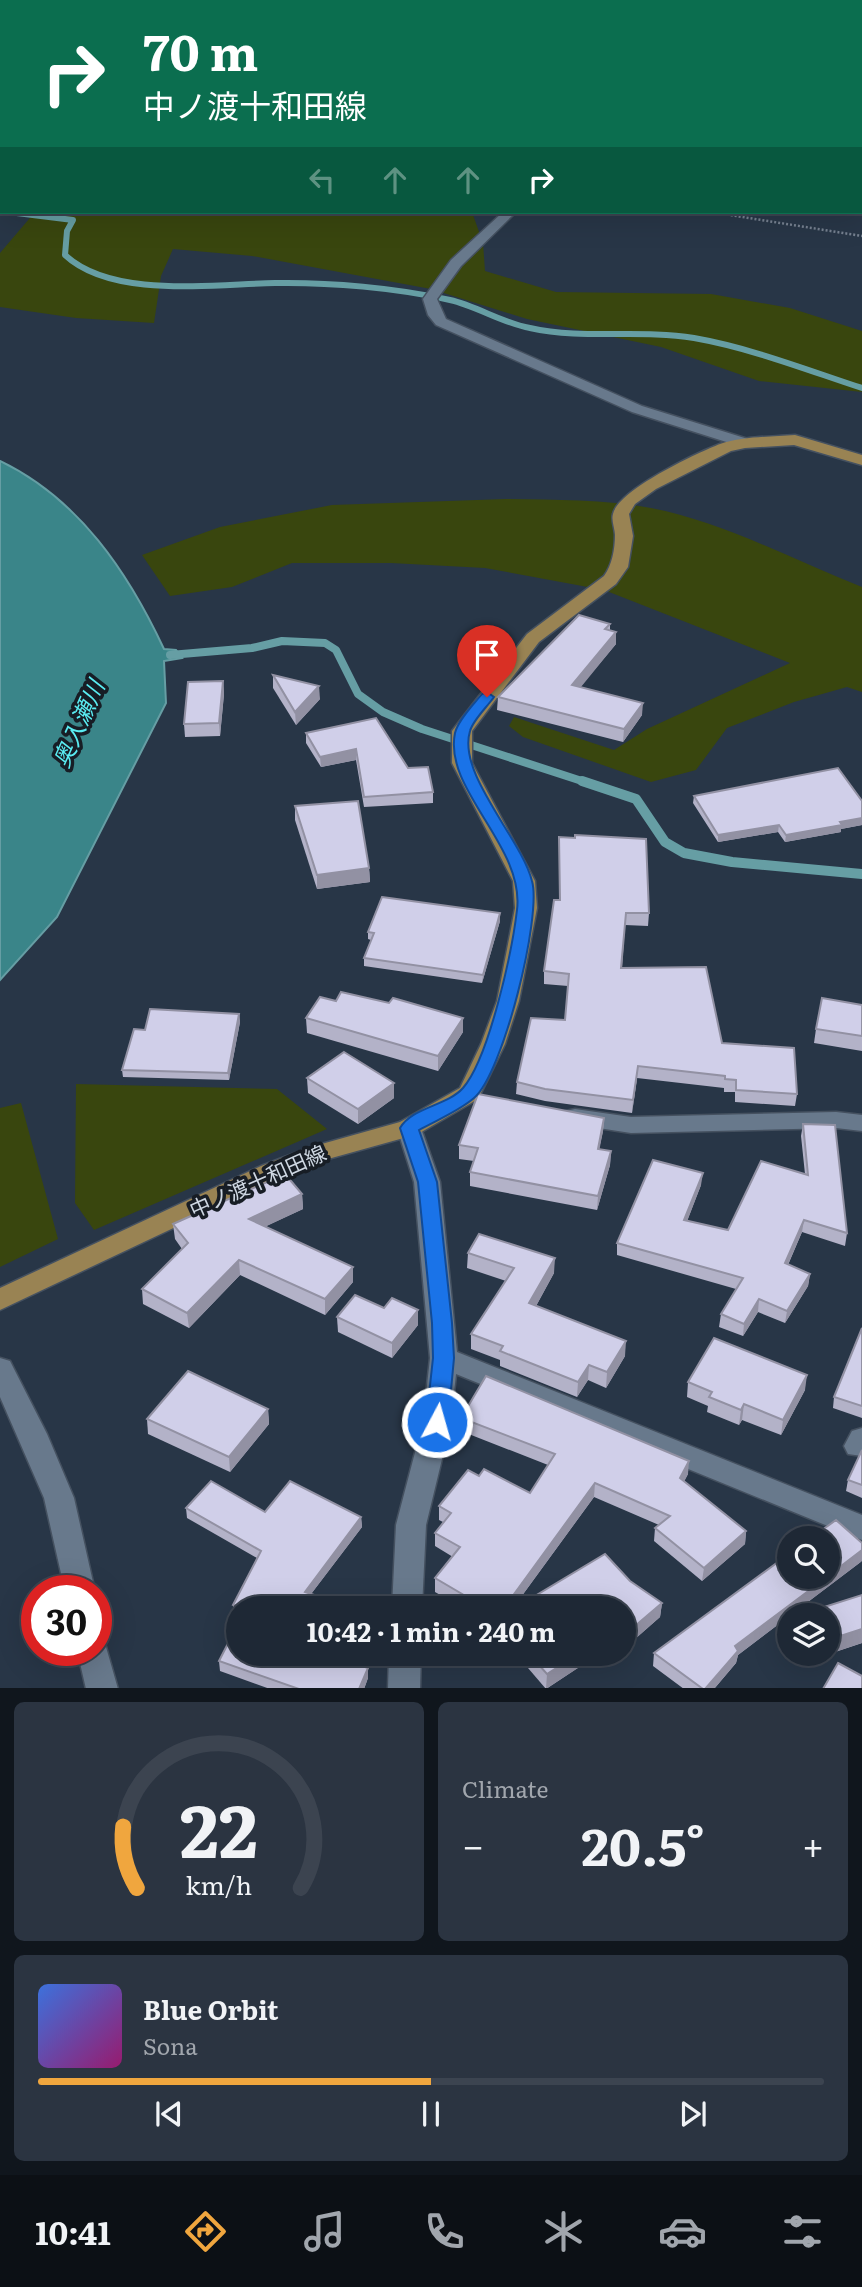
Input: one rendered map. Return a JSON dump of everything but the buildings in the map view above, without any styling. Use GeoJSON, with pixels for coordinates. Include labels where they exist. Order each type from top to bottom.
{"type":"FeatureCollection","features":[{"type":"Feature","properties":{"kind":"main road"},"geometry":{"type":"LineString","coordinates":[[469,1093],[494,1044],[508,1001],[526,908],[524,881],[509,846],[462,763],[462,741],[533,638],[610,580],[620,567],[624,536],[621,514],[629,501],[650,486],[704,458],[745,443],[795,440],[862,460]]}},
{"type":"Feature","properties":{"kind":"main road","name":"中ノ渡十和田線"},"geometry":{"type":"LineString","coordinates":[[0,1300],[270,1172],[320,1153],[409,1128],[469,1093]]}},
{"type":"Feature","properties":{"kind":"street"},"geometry":{"type":"LineString","coordinates":[[508,214],[458,258],[440,281],[430,299],[435,315],[452,328],[637,409],[745,443]]}},
{"type":"Feature","properties":{"kind":"street"},"geometry":{"type":"LineString","coordinates":[[469,1093],[494,1099]]}},
{"type":"Feature","properties":{"kind":"street"},"geometry":{"type":"LineString","coordinates":[[557,1114],[631,1125],[836,1120],[862,1123]]}},
{"type":"Feature","properties":{"kind":"street"},"geometry":{"type":"LineString","coordinates":[[408,1596],[411,1525],[437,1422],[444,1358],[427,1182],[409,1128]]}},
{"type":"Feature","properties":{"kind":"street"},"geometry":{"type":"LineString","coordinates":[[444,1358],[862,1528]]}},
{"type":"Feature","properties":{"kind":"street"},"geometry":{"type":"LineString","coordinates":[[0,1369],[33,1434],[59,1498],[76,1575]]}},
{"type":"Feature","properties":{"kind":"street"},"geometry":{"type":"LineString","coordinates":[[97,1666],[102,1688]]}},
{"type":"Feature","properties":{"kind":"street"},"geometry":{"type":"LineString","coordinates":[[404,1688],[405,1666]]}},
{"type":"Feature","properties":{"kind":"path"},"geometry":{"type":"LineString","coordinates":[[724,214],[862,236]]}},
{"type":"Feature","properties":{"kind":"shaded area"},"geometry":{"type":"Polygon","coordinates":[[[33,214],[473,214],[483,243],[485,271],[556,292],[711,294],[790,308],[862,331],[862,392],[759,381],[661,347],[527,319],[431,289],[252,256],[173,249],[161,276],[154,323],[76,318],[0,307],[0,253],[33,214]]]}},
{"type":"Feature","properties":{"kind":"shaded area"},"geometry":{"type":"Polygon","coordinates":[[[506,499],[615,503],[678,514],[732,532],[862,587],[862,692],[847,687],[794,702],[727,728],[696,770],[651,782],[523,737],[509,726],[514,717],[614,750],[647,729],[790,663],[604,590],[485,568],[391,563],[292,563],[232,587],[170,596],[142,555],[220,527],[332,505],[506,499]]]}},
{"type":"Feature","properties":{"kind":"shaded area"},"geometry":{"type":"Polygon","coordinates":[[[76,1084],[277,1089],[327,1129],[94,1230],[75,1203],[76,1084]]]}},
{"type":"Feature","properties":{"kind":"shaded area"},"geometry":{"type":"Polygon","coordinates":[[[21,1103],[58,1239],[0,1267],[0,1108],[21,1103]]]}},
{"type":"Feature","properties":{"kind":"water","name":"奥入瀬川"},"geometry":{"type":"Polygon","coordinates":[[[0,461],[28,477],[77,517],[117,566],[150,620],[164,649],[176,650],[182,658],[164,661],[166,703],[57,917],[0,980],[0,461]]]}},
{"type":"Feature","properties":{"kind":"waterway"},"geometry":{"type":"LineString","coordinates":[[24,214],[73,220],[67,231],[65,255],[85,269],[109,278],[165,286],[296,283],[408,292],[460,303],[520,326],[550,332],[674,335],[715,342],[862,388]]}},
{"type":"Feature","properties":{"kind":"waterway"},"geometry":{"type":"LineString","coordinates":[[170,655],[252,648],[282,641],[325,643],[336,650],[358,694],[383,712],[422,729],[588,783]]}},
{"type":"Feature","properties":{"kind":"waterway"},"geometry":{"type":"LineString","coordinates":[[582,781],[588,783]]}},
{"type":"Feature","properties":{"kind":"waterway"},"geometry":{"type":"LineString","coordinates":[[588,783],[636,799],[665,842],[684,853],[732,862],[862,874]]}},
{"type":"Feature","properties":{"kind":"route"},"geometry":{"type":"LineString","coordinates":[[437,1422],[444,1358],[442,1323],[427,1182],[409,1128],[469,1093],[494,1044],[508,1001],[526,908],[524,881],[509,846],[462,763],[462,731],[487,697]]}}]}
